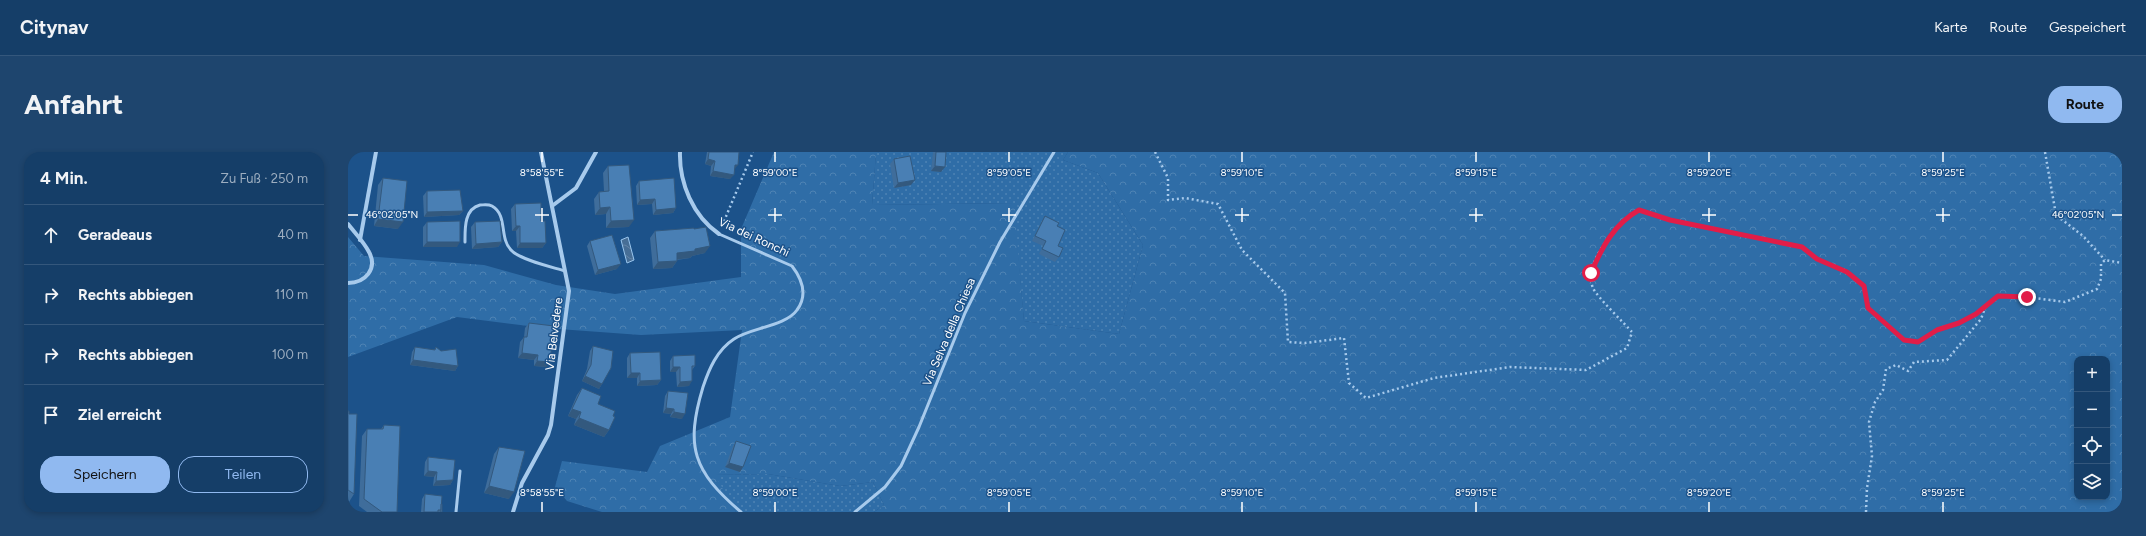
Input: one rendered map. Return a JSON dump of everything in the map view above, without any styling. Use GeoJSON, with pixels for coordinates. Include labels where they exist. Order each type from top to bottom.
{"type":"FeatureCollection","features":[{"type":"Feature","properties":{"kind":"street"},"geometry":{"type":"LineString","coordinates":[[360,240],[376,152]]}},
{"type":"Feature","properties":{"kind":"street","name":"Via Belvedere"},"geometry":{"type":"LineString","coordinates":[[513,512],[522,483],[548,435],[551,425],[569,297],[541,152]]}},
{"type":"Feature","properties":{"kind":"street"},"geometry":{"type":"LineString","coordinates":[[552,206],[576,188],[596,152]]}},
{"type":"Feature","properties":{"kind":"street","name":"Via dei Ronchi"},"geometry":{"type":"LineString","coordinates":[[680,152],[681,173],[686,191],[706,222],[719,234]]}},
{"type":"Feature","properties":{"kind":"street"},"geometry":{"type":"LineString","coordinates":[[348,224],[369,252],[371,259],[370,272],[362,281],[348,283]]}},
{"type":"Feature","properties":{"kind":"lane","name":"Via Selva della Chiesa"},"geometry":{"type":"LineString","coordinates":[[855,512],[885,486],[901,466],[919,427],[965,313],[1000,242],[1054,152]]}},
{"type":"Feature","properties":{"kind":"lane"},"geometry":{"type":"LineString","coordinates":[[465,242],[466,220],[471,211],[477,206],[489,205],[496,209],[501,216],[505,241],[511,250],[520,256],[565,271]]}},
{"type":"Feature","properties":{"kind":"lane","name":"Via dei Ronchi"},"geometry":{"type":"LineString","coordinates":[[719,234],[792,266],[799,276],[804,292],[801,303],[794,314],[785,319],[740,335],[723,348],[712,363],[697,406],[694,435],[696,456],[711,485],[741,512]]}},
{"type":"Feature","properties":{"kind":"lane"},"geometry":{"type":"LineString","coordinates":[[456,512],[460,471]]}},
{"type":"Feature","properties":{"kind":"path"},"geometry":{"type":"LineString","coordinates":[[719,234],[753,152]]}},
{"type":"Feature","properties":{"kind":"path"},"geometry":{"type":"LineString","coordinates":[[1155,152],[1168,178],[1168,200],[1185,198],[1218,204],[1242,250],[1285,293],[1288,342],[1305,343],[1344,338],[1349,383],[1366,398],[1434,378],[1510,367],[1586,370],[1627,348],[1632,332],[1593,288],[1591,273],[1603,244],[1628,216],[1639,210],[1670,220],[1802,247],[1817,259],[1847,272],[1864,286],[1868,308],[1904,340],[1918,342],[1937,330],[1959,323],[1976,314],[1998,296],[2027,297],[2065,302],[2097,289],[2101,279],[2101,264],[2105,260]]}},
{"type":"Feature","properties":{"kind":"path"},"geometry":{"type":"LineString","coordinates":[[2045,152],[2056,215],[2083,236],[2105,260],[2122,263]]}},
{"type":"Feature","properties":{"kind":"path"},"geometry":{"type":"LineString","coordinates":[[1866,512],[1867,488],[1872,456],[1869,422],[1875,402],[1883,390],[1886,368],[1896,365],[1908,371],[1914,362],[1946,360],[1981,319],[1986,305]]}},
{"type":"Feature","properties":{"kind":"green space"},"geometry":{"type":"Polygon","coordinates":[[[774,152],[879,152],[876,154],[872,205],[1014,203],[1024,321],[1119,334],[1143,245],[1098,173],[1063,160],[1068,152],[2122,152],[2122,512],[874,512],[884,505],[873,482],[840,486],[768,474],[715,475],[736,512],[602,512],[567,501],[555,487],[562,461],[647,472],[660,446],[730,417],[742,330],[641,335],[545,328],[457,317],[348,357],[348,237],[364,256],[484,265],[556,285],[615,294],[741,277],[741,229],[774,152]]]}},
{"type":"Feature","properties":{"kind":"green space"},"geometry":{"type":"Polygon","coordinates":[[[1068,152],[1063,160],[1098,173],[1143,245],[1119,334],[1024,321],[1013,203],[872,205],[876,153],[1068,152]]]}},
{"type":"Feature","properties":{"kind":"green space"},"geometry":{"type":"Polygon","coordinates":[[[768,474],[840,486],[873,482],[884,505],[874,512],[736,512],[714,475],[768,474]]]}},
{"type":"Feature","properties":{"kind":"water"},"geometry":{"type":"Polygon","coordinates":[[[628,237],[634,260],[627,263],[621,240],[628,237]]]}},
{"type":"Feature","properties":{"kind":"building"},"geometry":{"type":"Polygon","coordinates":[[[709,152],[739,152],[738,165],[735,165],[734,175],[713,171],[715,161],[708,159],[709,152]]]}},
{"type":"Feature","properties":{"kind":"building"},"geometry":{"type":"Polygon","coordinates":[[[936,152],[946,152],[945,167],[935,166],[936,152]]]}},
{"type":"Feature","properties":{"kind":"building"},"geometry":{"type":"Polygon","coordinates":[[[910,156],[915,180],[898,183],[894,159],[910,156]]]}},
{"type":"Feature","properties":{"kind":"building"},"geometry":{"type":"Polygon","coordinates":[[[629,165],[634,220],[611,221],[610,207],[600,208],[599,192],[609,191],[608,166],[629,165]]]}},
{"type":"Feature","properties":{"kind":"building"},"geometry":{"type":"Polygon","coordinates":[[[383,178],[407,181],[403,222],[378,219],[383,178]]]}},
{"type":"Feature","properties":{"kind":"building"},"geometry":{"type":"Polygon","coordinates":[[[674,178],[676,208],[656,210],[655,199],[640,200],[639,181],[674,178]]]}},
{"type":"Feature","properties":{"kind":"building"},"geometry":{"type":"Polygon","coordinates":[[[460,190],[463,211],[427,212],[427,191],[460,190]]]}},
{"type":"Feature","properties":{"kind":"building"},"geometry":{"type":"Polygon","coordinates":[[[541,203],[541,221],[545,221],[546,243],[520,243],[520,226],[516,226],[515,204],[541,203]]]}},
{"type":"Feature","properties":{"kind":"building"},"geometry":{"type":"Polygon","coordinates":[[[1045,216],[1059,223],[1057,226],[1065,230],[1058,246],[1063,248],[1059,257],[1042,249],[1046,241],[1035,236],[1045,216]]]}},
{"type":"Feature","properties":{"kind":"building"},"geometry":{"type":"Polygon","coordinates":[[[460,221],[460,242],[427,242],[427,222],[460,221]]]}},
{"type":"Feature","properties":{"kind":"building"},"geometry":{"type":"Polygon","coordinates":[[[500,221],[502,242],[476,244],[475,222],[500,221]]]}},
{"type":"Feature","properties":{"kind":"building"},"geometry":{"type":"Polygon","coordinates":[[[706,227],[710,246],[695,249],[695,251],[677,253],[677,261],[658,262],[655,231],[706,227]]]}},
{"type":"Feature","properties":{"kind":"building"},"geometry":{"type":"Polygon","coordinates":[[[612,235],[621,264],[598,270],[590,241],[612,235]]]}},
{"type":"Feature","properties":{"kind":"building"},"geometry":{"type":"Polygon","coordinates":[[[529,323],[554,326],[550,362],[537,361],[538,355],[522,353],[524,337],[527,337],[529,323]]]}},
{"type":"Feature","properties":{"kind":"building"},"geometry":{"type":"Polygon","coordinates":[[[593,346],[613,351],[611,368],[602,384],[585,376],[591,365],[593,346]]]}},
{"type":"Feature","properties":{"kind":"building"},"geometry":{"type":"Polygon","coordinates":[[[415,347],[435,350],[436,347],[441,351],[456,349],[458,366],[413,360],[415,347]]]}},
{"type":"Feature","properties":{"kind":"building"},"geometry":{"type":"Polygon","coordinates":[[[660,352],[661,380],[640,381],[640,373],[631,373],[630,353],[660,352]]]}},
{"type":"Feature","properties":{"kind":"building"},"geometry":{"type":"Polygon","coordinates":[[[695,355],[695,366],[692,366],[692,381],[680,382],[680,367],[673,367],[673,356],[695,355]]]}},
{"type":"Feature","properties":{"kind":"building"},"geometry":{"type":"Polygon","coordinates":[[[582,388],[601,396],[598,404],[615,411],[613,416],[615,417],[609,430],[579,418],[581,412],[572,409],[582,388]]]}},
{"type":"Feature","properties":{"kind":"building"},"geometry":{"type":"Polygon","coordinates":[[[668,391],[688,393],[685,414],[674,412],[674,409],[666,408],[668,391]]]}},
{"type":"Feature","properties":{"kind":"building"},"geometry":{"type":"Polygon","coordinates":[[[348,411],[349,414],[357,414],[354,494],[348,490],[348,411]]]}},
{"type":"Feature","properties":{"kind":"building"},"geometry":{"type":"Polygon","coordinates":[[[384,425],[400,426],[397,512],[382,512],[364,499],[367,429],[383,429],[384,425]]]}},
{"type":"Feature","properties":{"kind":"building"},"geometry":{"type":"Polygon","coordinates":[[[736,441],[751,446],[743,467],[729,463],[736,441]]]}},
{"type":"Feature","properties":{"kind":"building"},"geometry":{"type":"Polygon","coordinates":[[[499,447],[525,451],[514,492],[489,486],[499,447]]]}},
{"type":"Feature","properties":{"kind":"building"},"geometry":{"type":"Polygon","coordinates":[[[428,457],[455,460],[453,480],[436,481],[437,472],[428,471],[428,457]]]}},
{"type":"Feature","properties":{"kind":"building"},"geometry":{"type":"Polygon","coordinates":[[[425,494],[442,496],[441,510],[438,510],[438,512],[424,512],[425,494]]]}},
{"type":"Feature","properties":{"kind":"route"},"geometry":{"type":"LineString","coordinates":[[1591,273],[1603,244],[1628,216],[1639,210],[1670,220],[1802,247],[1817,259],[1847,272],[1864,286],[1868,308],[1904,340],[1918,342],[1937,330],[1959,323],[1976,314],[1998,296],[2027,297]]}}]}
